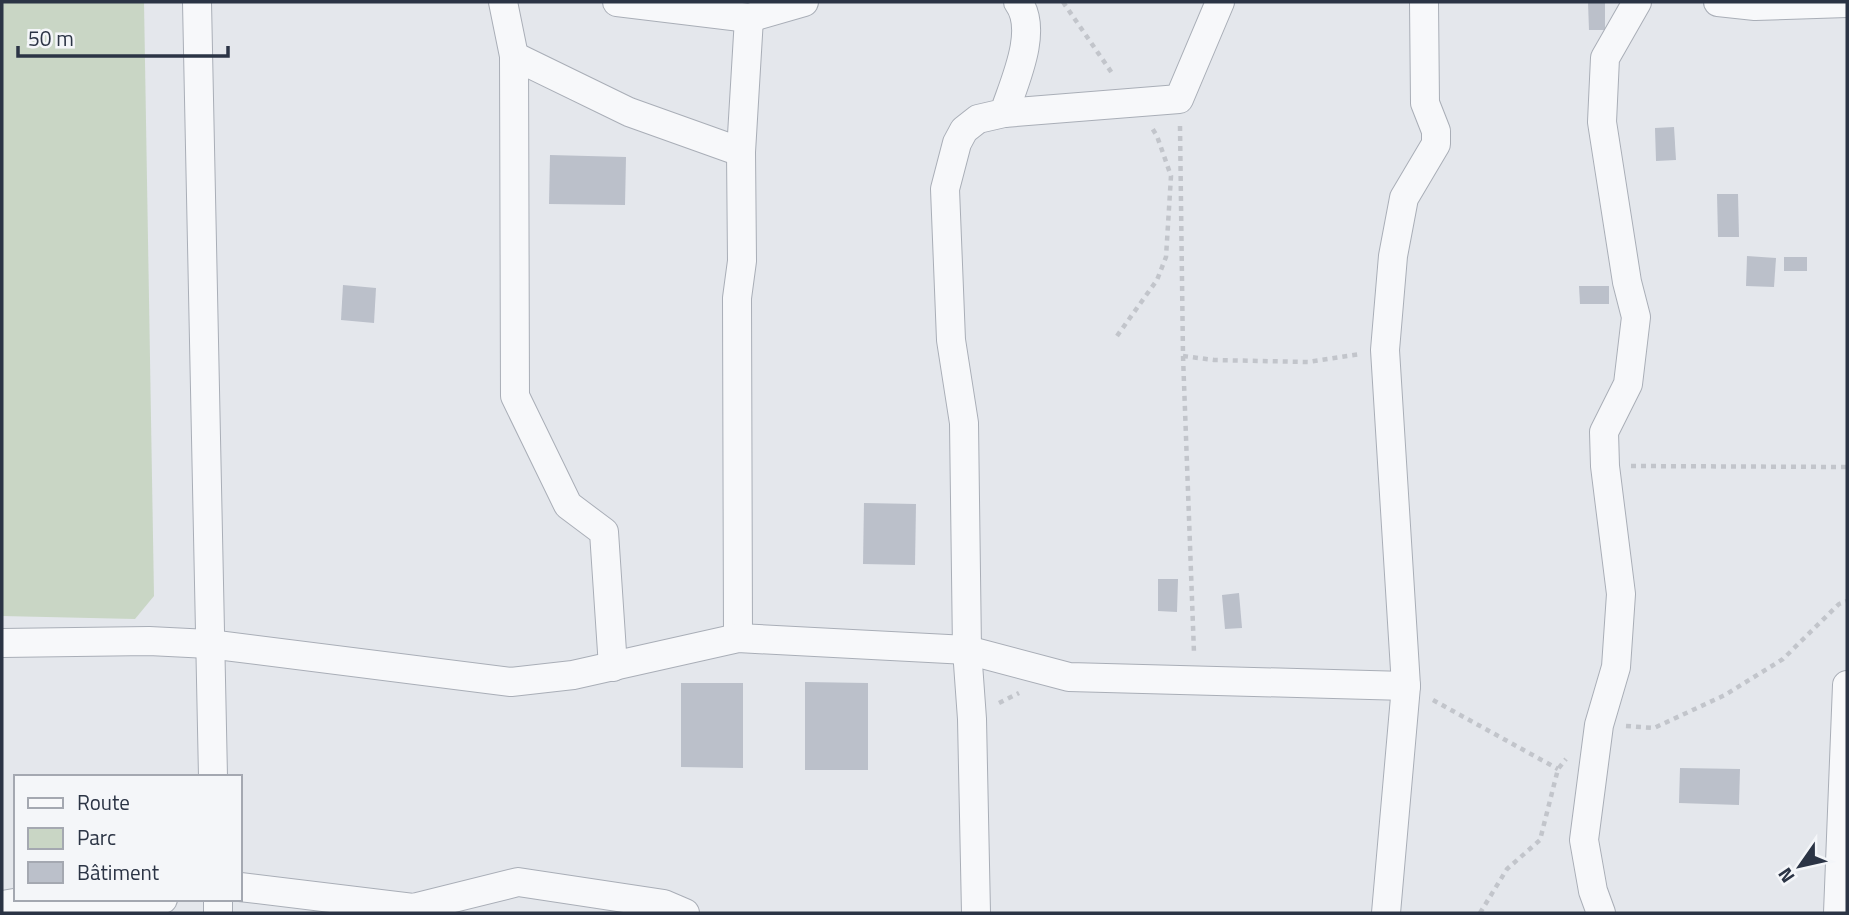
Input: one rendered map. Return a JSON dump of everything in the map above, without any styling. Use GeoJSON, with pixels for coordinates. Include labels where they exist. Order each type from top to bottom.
{"type":"FeatureCollection","features":[{"type":"Feature","properties":{"kind":"street"},"geometry":{"type":"LineString","coordinates":[[197,2],[213,775]]}},
{"type":"Feature","properties":{"kind":"street"},"geometry":{"type":"LineString","coordinates":[[503,2],[514,56],[515,396],[568,505],[604,532],[613,667]]}},
{"type":"Feature","properties":{"kind":"street"},"geometry":{"type":"LineString","coordinates":[[617,2],[749,18],[804,2]]}},
{"type":"Feature","properties":{"kind":"street"},"geometry":{"type":"LineString","coordinates":[[1004,113],[1027,38],[1022,8],[1018,2]]}},
{"type":"Feature","properties":{"kind":"street"},"geometry":{"type":"LineString","coordinates":[[976,913],[972,719],[967,650],[964,423],[951,340],[945,189],[957,143],[964,130],[978,119],[1004,113],[1179,99],[1220,2]]}},
{"type":"Feature","properties":{"kind":"street"},"geometry":{"type":"LineString","coordinates":[[1386,913],[1406,686],[1385,350],[1393,256],[1404,198],[1436,144],[1436,131],[1425,103],[1424,2]]}},
{"type":"Feature","properties":{"kind":"street"},"geometry":{"type":"LineString","coordinates":[[1601,913],[1593,891],[1584,840],[1599,724],[1616,667],[1620,594],[1605,466],[1604,432],[1628,384],[1636,317],[1627,282],[1602,122],[1605,58],[1637,2]]}},
{"type":"Feature","properties":{"kind":"street"},"geometry":{"type":"LineString","coordinates":[[1718,2],[1755,6],[1847,3]]}},
{"type":"Feature","properties":{"kind":"street"},"geometry":{"type":"LineString","coordinates":[[738,638],[737,298],[742,261],[741,152],[749,18]]}},
{"type":"Feature","properties":{"kind":"street"},"geometry":{"type":"LineString","coordinates":[[514,56],[629,112],[741,152]]}},
{"type":"Feature","properties":{"kind":"street"},"geometry":{"type":"LineString","coordinates":[[2,643],[149,641],[209,644],[511,682],[573,676],[738,638],[967,650],[1069,677],[1406,686]]}},
{"type":"Feature","properties":{"kind":"street"},"geometry":{"type":"LineString","coordinates":[[1838,913],[1847,685]]}},
{"type":"Feature","properties":{"kind":"street"},"geometry":{"type":"LineString","coordinates":[[242,887],[413,908],[518,882],[664,904],[685,913]]}},
{"type":"Feature","properties":{"kind":"street"},"geometry":{"type":"LineString","coordinates":[[2,905],[26,901],[134,907],[156,901]]}},
{"type":"Feature","properties":{"kind":"path"},"geometry":{"type":"LineString","coordinates":[[1063,2],[1157,136],[1171,176],[1166,257],[1157,280],[1117,337]]}},
{"type":"Feature","properties":{"kind":"path"},"geometry":{"type":"LineString","coordinates":[[1179,99],[1183,356],[1195,681]]}},
{"type":"Feature","properties":{"kind":"path"},"geometry":{"type":"LineString","coordinates":[[1183,356],[1214,360],[1308,362],[1385,350]]}},
{"type":"Feature","properties":{"kind":"path"},"geometry":{"type":"LineString","coordinates":[[1605,466],[1847,467]]}},
{"type":"Feature","properties":{"kind":"path"},"geometry":{"type":"LineString","coordinates":[[1480,913],[1507,869],[1541,840],[1558,769],[1599,724],[1654,728],[1725,695],[1783,659],[1839,604],[1847,601]]}},
{"type":"Feature","properties":{"kind":"path"},"geometry":{"type":"LineString","coordinates":[[1406,686],[1558,769]]}},
{"type":"Feature","properties":{"kind":"green space"},"geometry":{"type":"Polygon","coordinates":[[[2,2],[144,2],[154,596],[135,619],[2,616],[2,2]]]}},
{"type":"Feature","properties":{"kind":"building"},"geometry":{"type":"Polygon","coordinates":[[[1588,2],[1605,2],[1605,30],[1589,30],[1588,2]]]}},
{"type":"Feature","properties":{"kind":"building"},"geometry":{"type":"Polygon","coordinates":[[[1674,127],[1676,160],[1656,161],[1655,128],[1674,127]]]}},
{"type":"Feature","properties":{"kind":"building"},"geometry":{"type":"Polygon","coordinates":[[[550,155],[626,157],[625,205],[549,204],[550,155]]]}},
{"type":"Feature","properties":{"kind":"building"},"geometry":{"type":"Polygon","coordinates":[[[1717,194],[1738,194],[1739,237],[1718,237],[1717,194]]]}},
{"type":"Feature","properties":{"kind":"building"},"geometry":{"type":"Polygon","coordinates":[[[1747,256],[1776,258],[1774,287],[1746,286],[1747,256]]]}},
{"type":"Feature","properties":{"kind":"building"},"geometry":{"type":"Polygon","coordinates":[[[1784,257],[1807,257],[1807,271],[1784,271],[1784,257]]]}},
{"type":"Feature","properties":{"kind":"building"},"geometry":{"type":"Polygon","coordinates":[[[343,285],[376,288],[374,323],[341,320],[343,285]]]}},
{"type":"Feature","properties":{"kind":"building"},"geometry":{"type":"Polygon","coordinates":[[[1579,286],[1609,286],[1609,304],[1580,304],[1579,286]]]}},
{"type":"Feature","properties":{"kind":"building"},"geometry":{"type":"Polygon","coordinates":[[[864,503],[916,504],[915,565],[863,564],[864,503]]]}},
{"type":"Feature","properties":{"kind":"building"},"geometry":{"type":"Polygon","coordinates":[[[1158,579],[1178,579],[1177,612],[1158,611],[1158,579]]]}},
{"type":"Feature","properties":{"kind":"building"},"geometry":{"type":"Polygon","coordinates":[[[1239,593],[1242,628],[1225,629],[1222,595],[1239,593]]]}},
{"type":"Feature","properties":{"kind":"building"},"geometry":{"type":"Polygon","coordinates":[[[805,682],[868,683],[868,770],[805,770],[805,682]]]}},
{"type":"Feature","properties":{"kind":"building"},"geometry":{"type":"Polygon","coordinates":[[[681,683],[743,683],[743,768],[681,767],[681,683]]]}},
{"type":"Feature","properties":{"kind":"building"},"geometry":{"type":"Polygon","coordinates":[[[1680,768],[1740,769],[1739,805],[1679,803],[1680,768]]]}}]}
